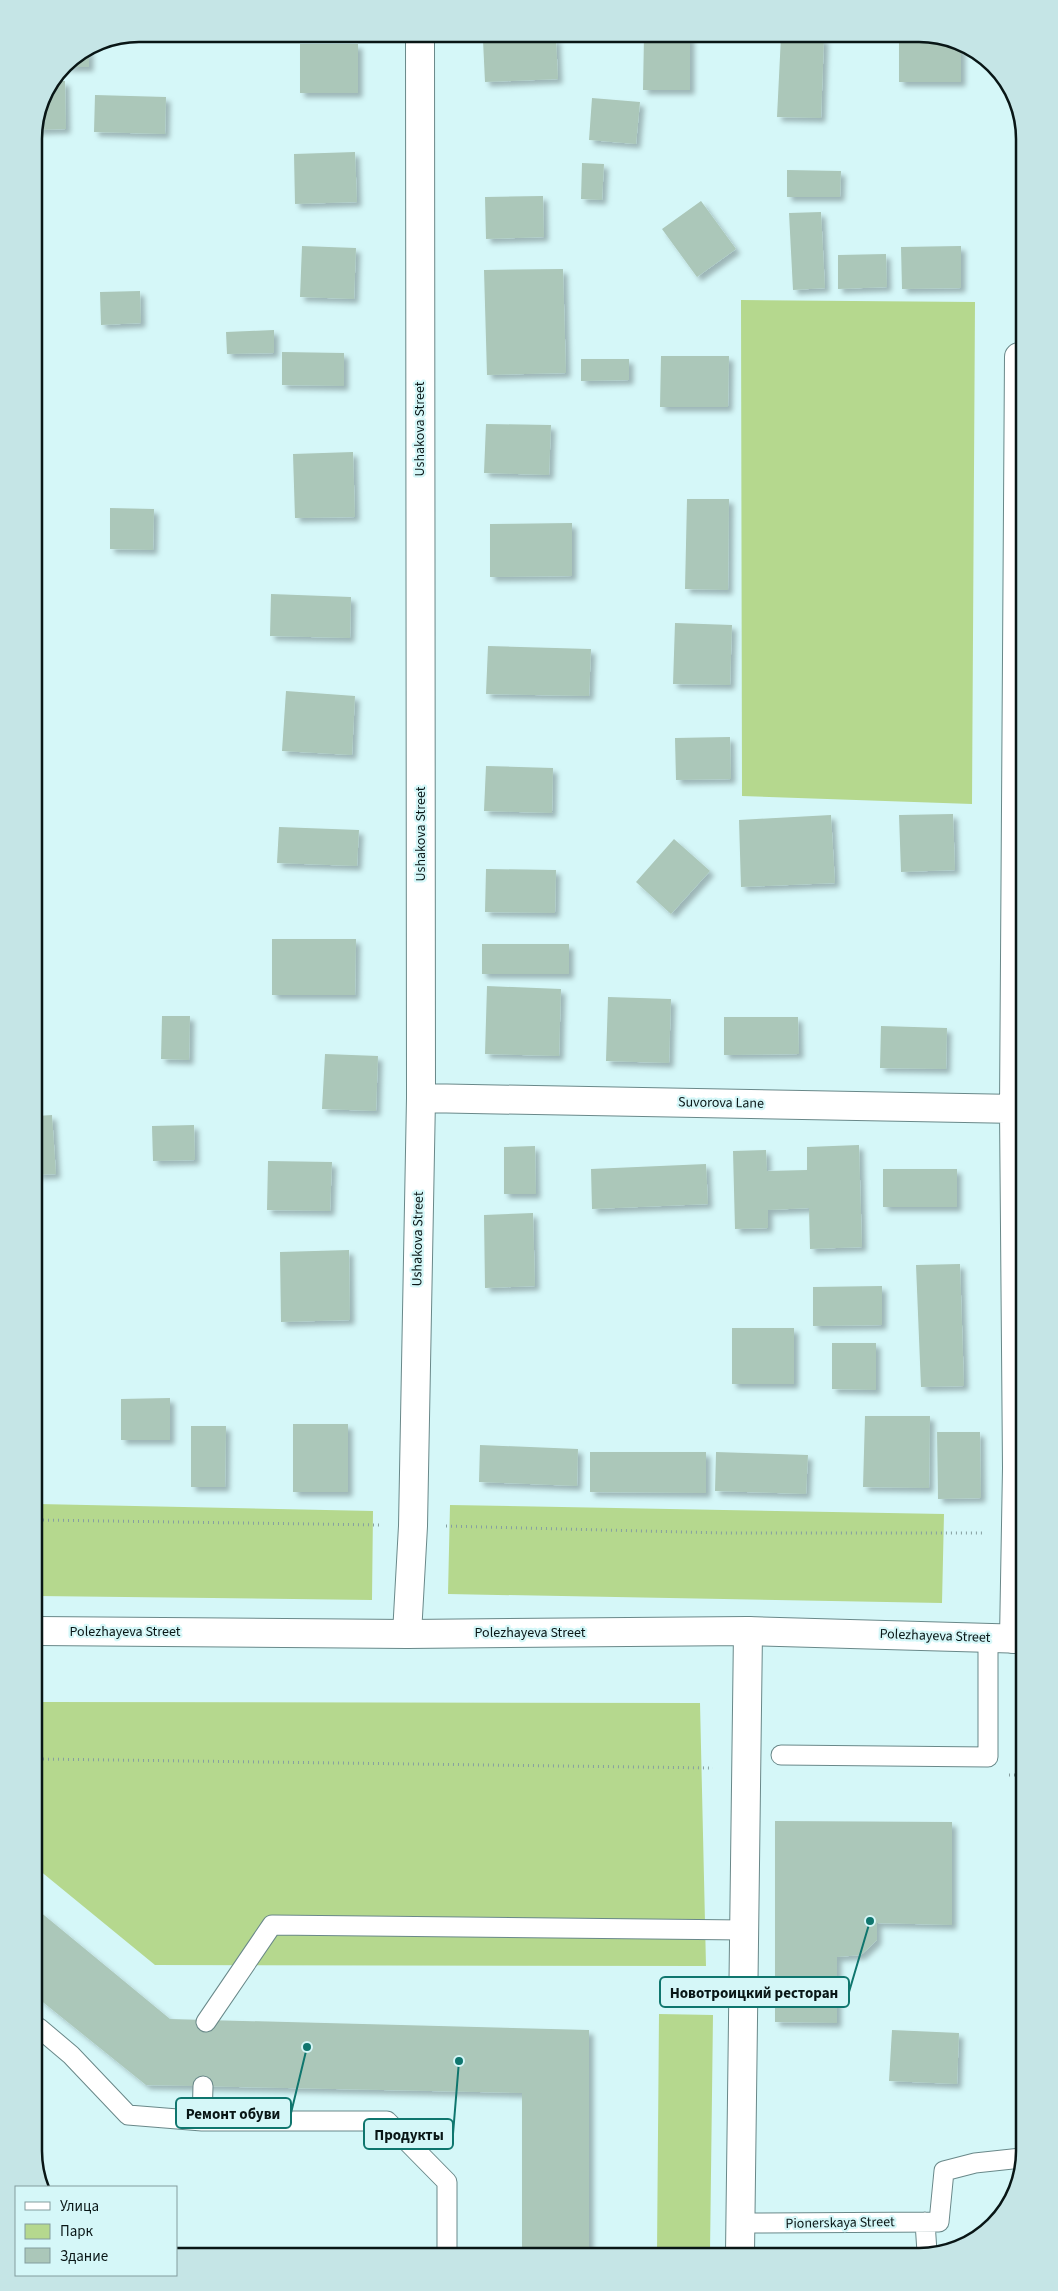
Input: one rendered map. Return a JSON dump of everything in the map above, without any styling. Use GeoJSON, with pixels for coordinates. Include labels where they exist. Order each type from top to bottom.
{"type":"FeatureCollection","features":[{"type":"Feature","properties":{"kind":"street","name":"Ushakova Street"},"geometry":{"type":"LineString","coordinates":[[407,1634],[412,1526],[421,1098],[420,42]]}},
{"type":"Feature","properties":{"kind":"street","name":"Suvorova Lane"},"geometry":{"type":"LineString","coordinates":[[421,1098],[1016,1109]]}},
{"type":"Feature","properties":{"kind":"street"},"geometry":{"type":"LineString","coordinates":[[1008,1638],[1015,1533],[1016,1458]]}},
{"type":"Feature","properties":{"kind":"street","name":"Polezhayeva Street"},"geometry":{"type":"LineString","coordinates":[[42,1631],[407,1634],[748,1631],[1008,1638]]}},
{"type":"Feature","properties":{"kind":"street"},"geometry":{"type":"LineString","coordinates":[[740,2248],[748,1631]]}},
{"type":"Feature","properties":{"kind":"lane"},"geometry":{"type":"LineString","coordinates":[[781,1755],[988,1757],[1008,1638]]}},
{"type":"Feature","properties":{"kind":"lane"},"geometry":{"type":"LineString","coordinates":[[206,2022],[272,1925],[744,1930]]}},
{"type":"Feature","properties":{"kind":"lane"},"geometry":{"type":"LineString","coordinates":[[42,2031],[71,2055],[128,2115],[202,2121],[387,2121],[447,2182],[447,2248]]}},
{"type":"Feature","properties":{"kind":"lane"},"geometry":{"type":"LineString","coordinates":[[202,2121],[203,2086]]}},
{"type":"Feature","properties":{"kind":"lane"},"geometry":{"type":"LineString","coordinates":[[928,2248],[944,2171],[975,2163],[1015,2159]]}},
{"type":"Feature","properties":{"kind":"lane","name":"Pionerskaya Street"},"geometry":{"type":"LineString","coordinates":[[741,2223],[932,2222]]}},
{"type":"Feature","properties":{"kind":"path"},"geometry":{"type":"LineString","coordinates":[[42,1520],[724,1533],[1015,1533]]}},
{"type":"Feature","properties":{"kind":"path"},"geometry":{"type":"LineString","coordinates":[[42,1759],[657,1769]]}},
{"type":"Feature","properties":{"kind":"green space"},"geometry":{"type":"Polygon","coordinates":[[[741,300],[975,302],[972,804],[742,796],[741,300]]]}},
{"type":"Feature","properties":{"kind":"green space"},"geometry":{"type":"Polygon","coordinates":[[[42,1504],[373,1511],[372,1600],[42,1596],[42,1504]]]}},
{"type":"Feature","properties":{"kind":"green space"},"geometry":{"type":"Polygon","coordinates":[[[450,1505],[944,1514],[942,1603],[448,1594],[450,1505]]]}},
{"type":"Feature","properties":{"kind":"green space"},"geometry":{"type":"Polygon","coordinates":[[[42,1702],[700,1703],[706,1966],[155,1965],[42,1873],[42,1702]]]}},
{"type":"Feature","properties":{"kind":"green space"},"geometry":{"type":"Polygon","coordinates":[[[659,2014],[713,2015],[710,2248],[657,2248],[659,2014]]]}},
{"type":"Feature","properties":{"kind":"building"},"geometry":{"type":"Polygon","coordinates":[[[483,42],[556,43],[558,79],[485,82],[483,42]]]}},
{"type":"Feature","properties":{"kind":"building"},"geometry":{"type":"Polygon","coordinates":[[[644,43],[690,43],[690,90],[643,90],[644,43]]]}},
{"type":"Feature","properties":{"kind":"building"},"geometry":{"type":"Polygon","coordinates":[[[781,43],[824,43],[821,118],[777,117],[781,43]]]}},
{"type":"Feature","properties":{"kind":"building"},"geometry":{"type":"Polygon","coordinates":[[[899,43],[937,44],[961,53],[961,82],[899,82],[899,43]]]}},
{"type":"Feature","properties":{"kind":"building"},"geometry":{"type":"Polygon","coordinates":[[[300,44],[358,44],[358,93],[300,93],[300,44]]]}},
{"type":"Feature","properties":{"kind":"building"},"geometry":{"type":"Polygon","coordinates":[[[89,57],[89,67],[76,67],[89,57]]]}},
{"type":"Feature","properties":{"kind":"building"},"geometry":{"type":"Polygon","coordinates":[[[63,81],[65,81],[66,129],[43,130],[50,103],[63,81]]]}},
{"type":"Feature","properties":{"kind":"building"},"geometry":{"type":"Polygon","coordinates":[[[95,95],[166,97],[165,134],[94,132],[95,95]]]}},
{"type":"Feature","properties":{"kind":"building"},"geometry":{"type":"Polygon","coordinates":[[[592,98],[640,102],[636,144],[589,140],[592,98]]]}},
{"type":"Feature","properties":{"kind":"building"},"geometry":{"type":"Polygon","coordinates":[[[355,152],[357,202],[295,204],[294,154],[355,152]]]}},
{"type":"Feature","properties":{"kind":"building"},"geometry":{"type":"Polygon","coordinates":[[[582,163],[604,164],[602,200],[581,199],[582,163]]]}},
{"type":"Feature","properties":{"kind":"building"},"geometry":{"type":"Polygon","coordinates":[[[787,170],[841,171],[840,197],[787,197],[787,170]]]}},
{"type":"Feature","properties":{"kind":"building"},"geometry":{"type":"Polygon","coordinates":[[[543,196],[544,237],[486,239],[485,197],[543,196]]]}},
{"type":"Feature","properties":{"kind":"building"},"geometry":{"type":"Polygon","coordinates":[[[701,201],[736,249],[697,277],[662,229],[701,201]]]}},
{"type":"Feature","properties":{"kind":"building"},"geometry":{"type":"Polygon","coordinates":[[[821,212],[825,288],[793,290],[789,213],[821,212]]]}},
{"type":"Feature","properties":{"kind":"building"},"geometry":{"type":"Polygon","coordinates":[[[302,246],[356,248],[354,299],[300,297],[302,246]]]}},
{"type":"Feature","properties":{"kind":"building"},"geometry":{"type":"Polygon","coordinates":[[[961,246],[961,288],[902,289],[901,247],[961,246]]]}},
{"type":"Feature","properties":{"kind":"building"},"geometry":{"type":"Polygon","coordinates":[[[886,254],[887,287],[838,289],[838,255],[886,254]]]}},
{"type":"Feature","properties":{"kind":"building"},"geometry":{"type":"Polygon","coordinates":[[[563,269],[566,373],[487,375],[484,270],[563,269]]]}},
{"type":"Feature","properties":{"kind":"building"},"geometry":{"type":"Polygon","coordinates":[[[140,291],[141,323],[101,325],[100,292],[140,291]]]}},
{"type":"Feature","properties":{"kind":"building"},"geometry":{"type":"Polygon","coordinates":[[[274,330],[274,353],[227,354],[226,332],[274,330]]]}},
{"type":"Feature","properties":{"kind":"building"},"geometry":{"type":"Polygon","coordinates":[[[282,352],[344,353],[344,386],[282,385],[282,352]]]}},
{"type":"Feature","properties":{"kind":"building"},"geometry":{"type":"Polygon","coordinates":[[[661,356],[729,356],[728,407],[660,407],[661,356]]]}},
{"type":"Feature","properties":{"kind":"building"},"geometry":{"type":"Polygon","coordinates":[[[581,359],[629,359],[629,380],[581,381],[581,359]]]}},
{"type":"Feature","properties":{"kind":"building"},"geometry":{"type":"Polygon","coordinates":[[[486,424],[551,425],[549,475],[484,473],[486,424]]]}},
{"type":"Feature","properties":{"kind":"building"},"geometry":{"type":"Polygon","coordinates":[[[353,452],[355,517],[295,518],[293,454],[353,452]]]}},
{"type":"Feature","properties":{"kind":"building"},"geometry":{"type":"Polygon","coordinates":[[[687,499],[729,499],[728,590],[685,589],[687,499]]]}},
{"type":"Feature","properties":{"kind":"building"},"geometry":{"type":"Polygon","coordinates":[[[110,508],[154,509],[153,550],[110,549],[110,508]]]}},
{"type":"Feature","properties":{"kind":"building"},"geometry":{"type":"Polygon","coordinates":[[[572,523],[572,576],[490,577],[490,524],[572,523]]]}},
{"type":"Feature","properties":{"kind":"building"},"geometry":{"type":"Polygon","coordinates":[[[271,594],[351,597],[350,638],[270,636],[271,594]]]}},
{"type":"Feature","properties":{"kind":"building"},"geometry":{"type":"Polygon","coordinates":[[[675,623],[732,625],[730,685],[673,684],[675,623]]]}},
{"type":"Feature","properties":{"kind":"building"},"geometry":{"type":"Polygon","coordinates":[[[488,646],[591,649],[589,696],[486,694],[488,646]]]}},
{"type":"Feature","properties":{"kind":"building"},"geometry":{"type":"Polygon","coordinates":[[[286,691],[355,696],[352,755],[282,751],[286,691]]]}},
{"type":"Feature","properties":{"kind":"building"},"geometry":{"type":"Polygon","coordinates":[[[730,737],[731,779],[676,780],[675,738],[730,737]]]}},
{"type":"Feature","properties":{"kind":"building"},"geometry":{"type":"Polygon","coordinates":[[[486,766],[553,768],[552,813],[484,811],[486,766]]]}},
{"type":"Feature","properties":{"kind":"building"},"geometry":{"type":"Polygon","coordinates":[[[953,814],[955,870],[901,872],[899,815],[953,814]]]}},
{"type":"Feature","properties":{"kind":"building"},"geometry":{"type":"Polygon","coordinates":[[[831,815],[835,883],[741,887],[739,820],[831,815]]]}},
{"type":"Feature","properties":{"kind":"building"},"geometry":{"type":"Polygon","coordinates":[[[279,827],[359,830],[357,866],[277,863],[279,827]]]}},
{"type":"Feature","properties":{"kind":"building"},"geometry":{"type":"Polygon","coordinates":[[[674,839],[710,871],[671,914],[636,882],[674,839]]]}},
{"type":"Feature","properties":{"kind":"building"},"geometry":{"type":"Polygon","coordinates":[[[486,869],[556,870],[555,913],[485,912],[486,869]]]}},
{"type":"Feature","properties":{"kind":"building"},"geometry":{"type":"Polygon","coordinates":[[[272,939],[356,939],[355,995],[272,995],[272,939]]]}},
{"type":"Feature","properties":{"kind":"building"},"geometry":{"type":"Polygon","coordinates":[[[482,944],[569,944],[569,974],[482,974],[482,944]]]}},
{"type":"Feature","properties":{"kind":"building"},"geometry":{"type":"Polygon","coordinates":[[[487,986],[561,989],[559,1056],[485,1054],[487,986]]]}},
{"type":"Feature","properties":{"kind":"building"},"geometry":{"type":"Polygon","coordinates":[[[608,997],[671,999],[669,1063],[606,1061],[608,997]]]}},
{"type":"Feature","properties":{"kind":"building"},"geometry":{"type":"Polygon","coordinates":[[[162,1016],[190,1016],[189,1060],[161,1059],[162,1016]]]}},
{"type":"Feature","properties":{"kind":"building"},"geometry":{"type":"Polygon","coordinates":[[[724,1017],[798,1017],[799,1054],[724,1055],[724,1017]]]}},
{"type":"Feature","properties":{"kind":"building"},"geometry":{"type":"Polygon","coordinates":[[[881,1026],[947,1028],[946,1069],[880,1068],[881,1026]]]}},
{"type":"Feature","properties":{"kind":"building"},"geometry":{"type":"Polygon","coordinates":[[[325,1054],[378,1056],[376,1111],[322,1109],[325,1054]]]}},
{"type":"Feature","properties":{"kind":"building"},"geometry":{"type":"Polygon","coordinates":[[[52,1115],[56,1174],[42,1175],[43,1116],[52,1115]]]}},
{"type":"Feature","properties":{"kind":"building"},"geometry":{"type":"Polygon","coordinates":[[[194,1125],[195,1160],[153,1161],[152,1126],[194,1125]]]}},
{"type":"Feature","properties":{"kind":"building"},"geometry":{"type":"Polygon","coordinates":[[[859,1145],[862,1247],[810,1249],[809,1208],[768,1210],[768,1228],[735,1229],[733,1151],[766,1150],[767,1171],[807,1170],[807,1147],[859,1145]]]}},
{"type":"Feature","properties":{"kind":"building"},"geometry":{"type":"Polygon","coordinates":[[[535,1146],[536,1194],[504,1194],[504,1147],[535,1146]]]}},
{"type":"Feature","properties":{"kind":"building"},"geometry":{"type":"Polygon","coordinates":[[[268,1161],[332,1162],[330,1211],[267,1210],[268,1161]]]}},
{"type":"Feature","properties":{"kind":"building"},"geometry":{"type":"Polygon","coordinates":[[[706,1164],[708,1204],[592,1209],[591,1169],[706,1164]]]}},
{"type":"Feature","properties":{"kind":"building"},"geometry":{"type":"Polygon","coordinates":[[[883,1169],[957,1169],[957,1207],[883,1207],[883,1169]]]}},
{"type":"Feature","properties":{"kind":"building"},"geometry":{"type":"Polygon","coordinates":[[[533,1213],[535,1286],[485,1288],[484,1215],[533,1213]]]}},
{"type":"Feature","properties":{"kind":"building"},"geometry":{"type":"Polygon","coordinates":[[[349,1250],[350,1320],[281,1322],[280,1252],[349,1250]]]}},
{"type":"Feature","properties":{"kind":"building"},"geometry":{"type":"Polygon","coordinates":[[[960,1264],[964,1386],[921,1387],[916,1265],[960,1264]]]}},
{"type":"Feature","properties":{"kind":"building"},"geometry":{"type":"Polygon","coordinates":[[[882,1286],[882,1325],[813,1326],[813,1287],[882,1286]]]}},
{"type":"Feature","properties":{"kind":"building"},"geometry":{"type":"Polygon","coordinates":[[[732,1328],[794,1328],[794,1384],[732,1384],[732,1328]]]}},
{"type":"Feature","properties":{"kind":"building"},"geometry":{"type":"Polygon","coordinates":[[[832,1343],[876,1343],[876,1390],[832,1389],[832,1343]]]}},
{"type":"Feature","properties":{"kind":"building"},"geometry":{"type":"Polygon","coordinates":[[[170,1398],[170,1440],[121,1440],[121,1399],[170,1398]]]}},
{"type":"Feature","properties":{"kind":"building"},"geometry":{"type":"Polygon","coordinates":[[[865,1416],[930,1416],[929,1488],[863,1487],[865,1416]]]}},
{"type":"Feature","properties":{"kind":"building"},"geometry":{"type":"Polygon","coordinates":[[[293,1424],[348,1424],[348,1492],[293,1492],[293,1424]]]}},
{"type":"Feature","properties":{"kind":"building"},"geometry":{"type":"Polygon","coordinates":[[[191,1426],[226,1426],[225,1487],[191,1487],[191,1426]]]}},
{"type":"Feature","properties":{"kind":"building"},"geometry":{"type":"Polygon","coordinates":[[[937,1432],[980,1432],[981,1498],[938,1499],[937,1432]]]}},
{"type":"Feature","properties":{"kind":"building"},"geometry":{"type":"Polygon","coordinates":[[[480,1445],[578,1449],[577,1486],[479,1482],[480,1445]]]}},
{"type":"Feature","properties":{"kind":"building"},"geometry":{"type":"Polygon","coordinates":[[[590,1452],[706,1452],[706,1493],[590,1492],[590,1452]]]}},
{"type":"Feature","properties":{"kind":"building"},"geometry":{"type":"Polygon","coordinates":[[[716,1452],[808,1455],[806,1494],[715,1491],[716,1452]]]}},
{"type":"Feature","properties":{"kind":"building"},"geometry":{"type":"Polygon","coordinates":[[[775,1821],[952,1822],[952,1925],[877,1923],[877,1940],[861,1955],[837,1957],[837,2023],[775,2022],[775,1821]]]}},
{"type":"Feature","properties":{"kind":"building"},"geometry":{"type":"Polygon","coordinates":[[[42,1914],[170,2019],[589,2030],[589,2248],[522,2248],[522,2093],[146,2085],[42,2001],[42,1914]]]}},
{"type":"Feature","properties":{"kind":"building"},"geometry":{"type":"Polygon","coordinates":[[[892,2030],[959,2033],[957,2084],[889,2081],[892,2030]]]}},
{"type":"Feature","properties":{"kind":"place","name":"Новотроицкий ресторан"},"geometry":{"type":"Point","coordinates":[870,1921]}},
{"type":"Feature","properties":{"kind":"place","name":"Ремонт обуви"},"geometry":{"type":"Point","coordinates":[307,2047]}},
{"type":"Feature","properties":{"kind":"place","name":"Продукты"},"geometry":{"type":"Point","coordinates":[459,2061]}}]}
